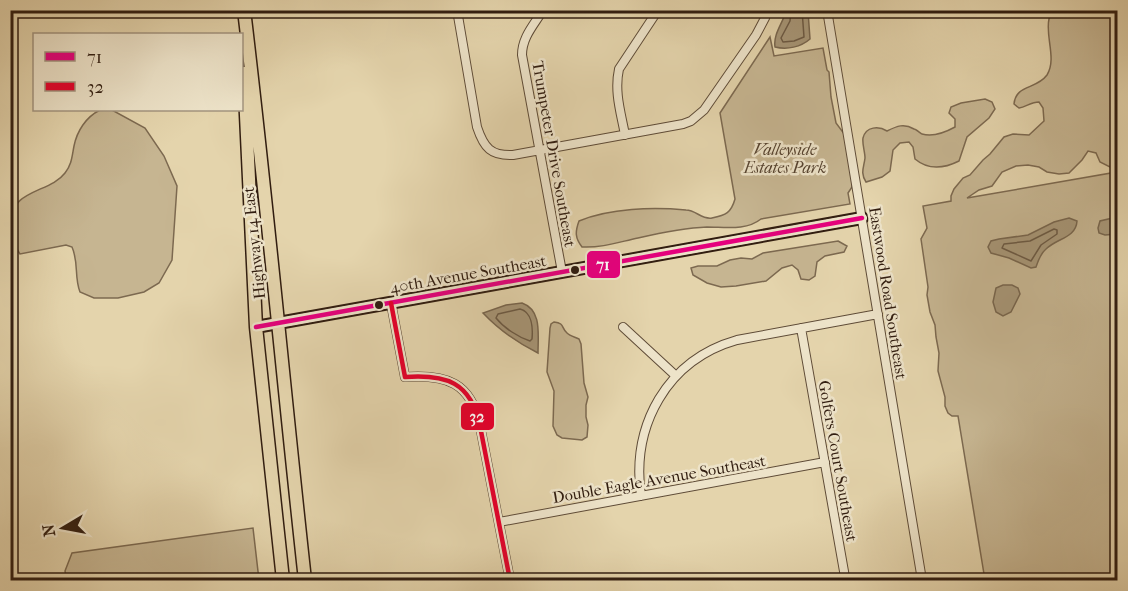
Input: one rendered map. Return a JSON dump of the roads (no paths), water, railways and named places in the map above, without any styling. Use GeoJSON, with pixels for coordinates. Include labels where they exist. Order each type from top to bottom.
{"type":"FeatureCollection","features":[{"type":"Feature","properties":{"kind":"main road","name":"Highway 14 East"},"geometry":{"type":"LineString","coordinates":[[243,10],[261,152],[305,580]]}},
{"type":"Feature","properties":{"kind":"main road","name":"Highway 14 East"},"geometry":{"type":"LineString","coordinates":[[243,10],[256,327],[283,580]]}},
{"type":"Feature","properties":{"kind":"street"},"geometry":{"type":"LineString","coordinates":[[457,10],[481,140],[487,148],[503,155],[683,124],[698,117],[756,35],[767,10]]}},
{"type":"Feature","properties":{"kind":"street","name":"Trumpeter Drive Southeast"},"geometry":{"type":"LineString","coordinates":[[543,10],[526,37],[522,46],[522,55],[562,272]]}},
{"type":"Feature","properties":{"kind":"street"},"geometry":{"type":"LineString","coordinates":[[625,135],[616,93],[619,69],[658,10]]}},
{"type":"Feature","properties":{"kind":"street","name":"Eastwood Road Southeast"},"geometry":{"type":"LineString","coordinates":[[826,10],[922,580]]}},
{"type":"Feature","properties":{"kind":"street","name":"40th Avenue Southeast"},"geometry":{"type":"LineString","coordinates":[[256,327],[862,218]]}},
{"type":"Feature","properties":{"kind":"street"},"geometry":{"type":"LineString","coordinates":[[391,303],[405,377],[428,376],[445,379],[461,389],[473,403],[480,426],[510,580]]}},
{"type":"Feature","properties":{"kind":"street"},"geometry":{"type":"LineString","coordinates":[[641,495],[639,460],[644,432],[654,408],[676,376],[698,358],[718,346],[737,340],[878,314]]}},
{"type":"Feature","properties":{"kind":"street"},"geometry":{"type":"LineString","coordinates":[[623,327],[676,376]]}},
{"type":"Feature","properties":{"kind":"street","name":"Golfers Court Southeast"},"geometry":{"type":"LineString","coordinates":[[801,327],[845,577],[823,580]]}},
{"type":"Feature","properties":{"kind":"street","name":"Double Eagle Avenue Southeast"},"geometry":{"type":"LineString","coordinates":[[499,522],[825,462]]}},
{"type":"Feature","properties":{"kind":"street"},"geometry":{"type":"LineString","coordinates":[[10,576],[11,580]]}},
{"type":"Feature","properties":{"kind":"water"},"geometry":{"type":"Polygon","coordinates":[[[786,11],[808,11],[810,39],[794,47],[775,47],[777,33],[786,11]]]}},
{"type":"Feature","properties":{"kind":"water"},"geometry":{"type":"Polygon","coordinates":[[[1117,217],[1117,234],[1099,233],[1100,221],[1117,217]]]}},
{"type":"Feature","properties":{"kind":"water"},"geometry":{"type":"Polygon","coordinates":[[[1069,218],[1077,221],[1076,227],[1070,234],[1044,251],[1036,267],[1031,268],[991,253],[988,247],[991,241],[1028,235],[1054,222],[1069,218]]]}},
{"type":"Feature","properties":{"kind":"water"},"geometry":{"type":"Polygon","coordinates":[[[1003,285],[1018,288],[1020,294],[1011,312],[1003,316],[996,312],[993,302],[996,288],[1003,285]]]}},
{"type":"Feature","properties":{"kind":"water"},"geometry":{"type":"Polygon","coordinates":[[[522,303],[533,311],[536,317],[538,353],[509,336],[483,313],[506,305],[522,303]]]}},
{"type":"Feature","properties":{"kind":"park label","name":"Valleyside Estates Park"},"geometry":{"type":"Point","coordinates":[785,158]}}]}
